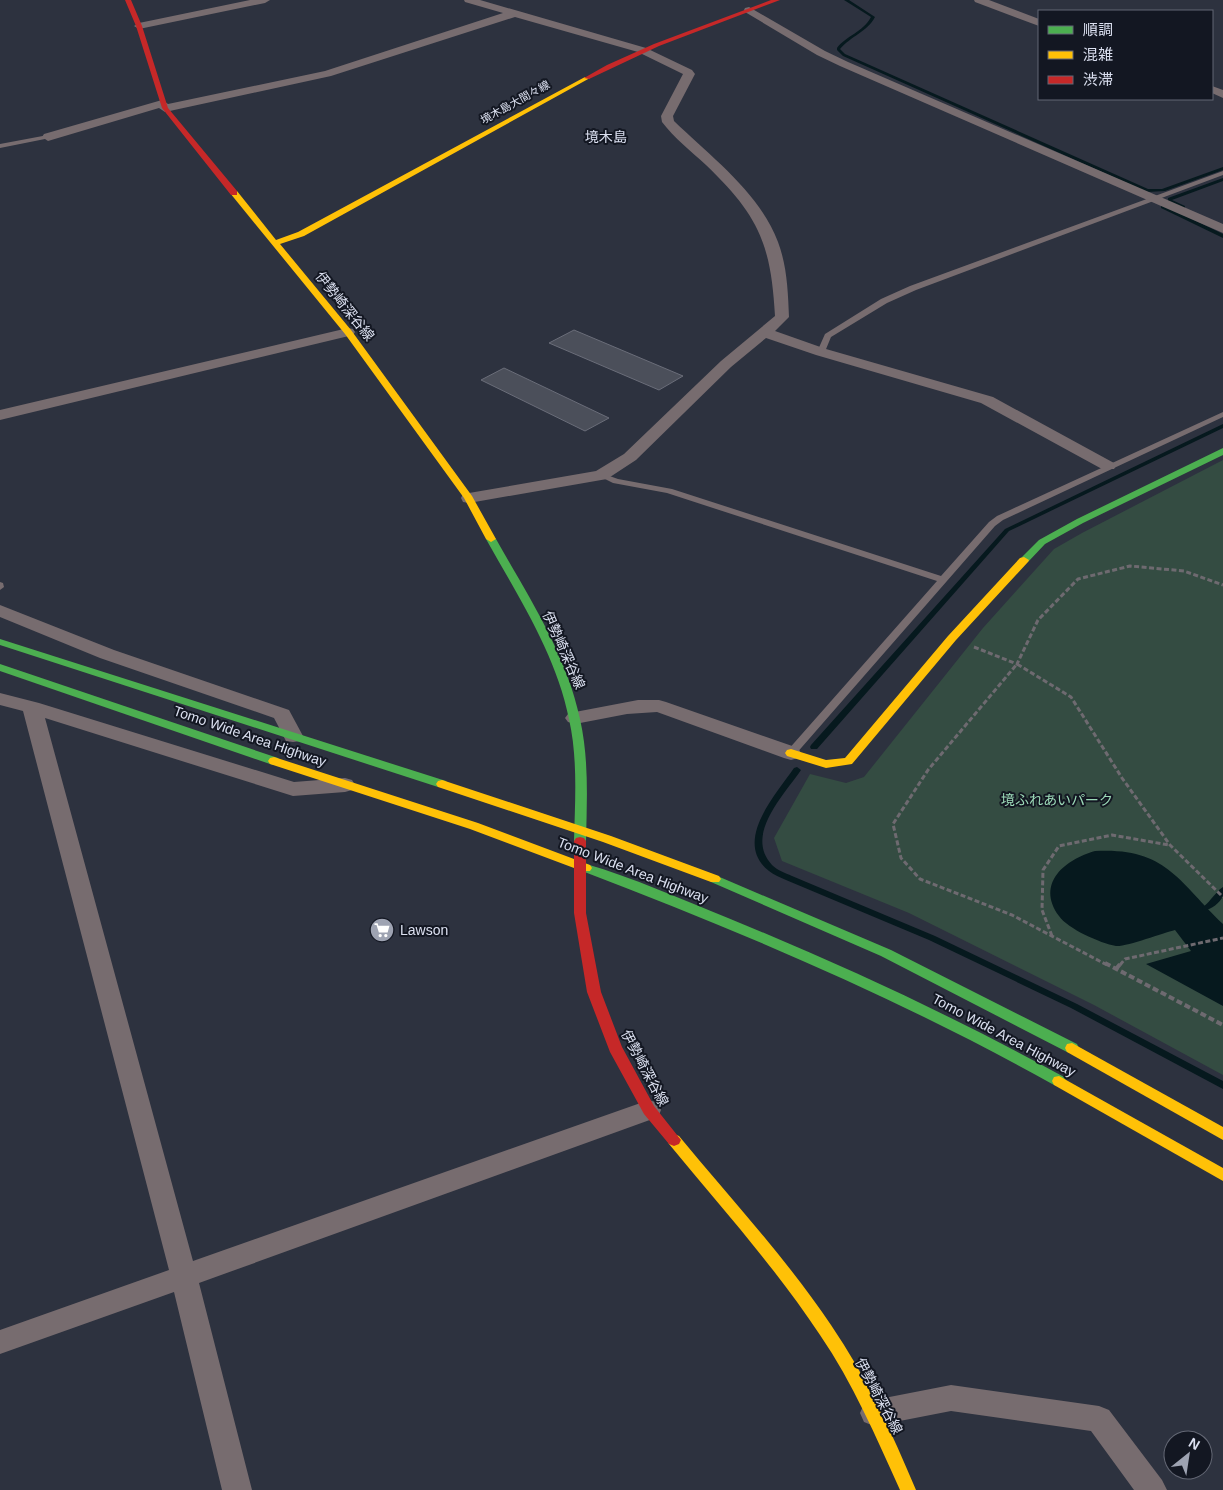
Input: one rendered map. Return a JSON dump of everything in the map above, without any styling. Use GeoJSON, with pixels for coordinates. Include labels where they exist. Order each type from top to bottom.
{"type":"FeatureCollection","features":[{"type":"Feature","properties":{"kind":"main road","name":"伊勢崎深谷線"},"geometry":{"type":"LineString","coordinates":[[128,0],[139,26],[164,106],[348,332],[469,498],[546,640],[560,670],[575,718],[581,762],[580,913],[594,992],[615,1048],[649,1110],[775,1262],[826,1330],[874,1413],[908,1490]]}},
{"type":"Feature","properties":{"kind":"main road","name":"境木島大間々線"},"geometry":{"type":"LineString","coordinates":[[274,243],[301,234],[561,91],[642,50],[777,0]]}},
{"type":"Feature","properties":{"kind":"main road"},"geometry":{"type":"LineString","coordinates":[[791,753],[828,766],[848,761],[952,638],[1042,542],[1080,521],[1223,451]]}},
{"type":"Feature","properties":{"kind":"main road","name":"Tomo Wide Area Highway"},"geometry":{"type":"LineString","coordinates":[[0,642],[582,830],[685,867],[772,902],[866,945],[1014,1017],[1171,1103],[1223,1134]]}},
{"type":"Feature","properties":{"kind":"main road","name":"Tomo Wide Area Highway"},"geometry":{"type":"LineString","coordinates":[[0,667],[345,785],[474,826],[704,914],[853,976],[1006,1050],[1223,1175]]}},
{"type":"Feature","properties":{"kind":"street"},"geometry":{"type":"LineString","coordinates":[[139,26],[265,0]]}},
{"type":"Feature","properties":{"kind":"street"},"geometry":{"type":"LineString","coordinates":[[469,498],[601,475],[630,457],[726,364],[782,317],[777,262],[762,221],[742,194],[668,122],[667,116],[686,81],[688,72],[642,50],[470,0]]}},
{"type":"Feature","properties":{"kind":"street"},"geometry":{"type":"LineString","coordinates":[[979,0],[1038,23]]}},
{"type":"Feature","properties":{"kind":"street"},"geometry":{"type":"LineString","coordinates":[[749,10],[821,53],[844,64],[1223,229]]}},
{"type":"Feature","properties":{"kind":"street"},"geometry":{"type":"LineString","coordinates":[[48,137],[164,106],[327,74],[515,13]]}},
{"type":"Feature","properties":{"kind":"street"},"geometry":{"type":"LineString","coordinates":[[0,415],[348,332]]}},
{"type":"Feature","properties":{"kind":"street"},"geometry":{"type":"LineString","coordinates":[[764,332],[821,352],[987,400],[1108,466]]}},
{"type":"Feature","properties":{"kind":"street"},"geometry":{"type":"LineString","coordinates":[[0,610],[107,654],[282,714],[293,736]]}},
{"type":"Feature","properties":{"kind":"street"},"geometry":{"type":"LineString","coordinates":[[0,699],[32,707],[293,790],[345,785]]}},
{"type":"Feature","properties":{"kind":"street"},"geometry":{"type":"LineString","coordinates":[[575,718],[613,709],[659,706],[791,753]]}},
{"type":"Feature","properties":{"kind":"street"},"geometry":{"type":"LineString","coordinates":[[32,707],[184,1276],[236,1490]]}},
{"type":"Feature","properties":{"kind":"street"},"geometry":{"type":"LineString","coordinates":[[0,1342],[649,1110]]}},
{"type":"Feature","properties":{"kind":"street"},"geometry":{"type":"LineString","coordinates":[[874,1413],[951,1398],[1099,1419],[1152,1490]]}},
{"type":"Feature","properties":{"kind":"lane"},"geometry":{"type":"LineString","coordinates":[[0,146],[48,137]]}},
{"type":"Feature","properties":{"kind":"lane"},"geometry":{"type":"LineString","coordinates":[[821,352],[828,336],[858,316],[891,298],[950,274],[1223,173]]}},
{"type":"Feature","properties":{"kind":"lane"},"geometry":{"type":"LineString","coordinates":[[791,753],[992,524],[1000,518],[1108,466],[1223,414]]}},
{"type":"Feature","properties":{"kind":"lane"},"geometry":{"type":"LineString","coordinates":[[601,475],[616,481],[669,491],[944,580]]}},
{"type":"Feature","properties":{"kind":"path"},"geometry":{"type":"LineString","coordinates":[[1223,584],[1184,571],[1130,566],[1078,579],[1038,620],[1017,664],[928,770],[893,824],[901,858],[920,879],[1012,915],[1223,1025]]}},
{"type":"Feature","properties":{"kind":"path"},"geometry":{"type":"LineString","coordinates":[[969,645],[1017,664],[1071,697],[1122,778],[1170,845],[1223,897]]}},
{"type":"Feature","properties":{"kind":"path"},"geometry":{"type":"LineString","coordinates":[[1052,936],[1042,910],[1043,870],[1059,846],[1112,835],[1170,845]]}},
{"type":"Feature","properties":{"kind":"path"},"geometry":{"type":"LineString","coordinates":[[1116,969],[1125,959],[1223,938]]}},
{"type":"Feature","properties":{"kind":"green space","name":"境ふれあいパーク"},"geometry":{"type":"Polygon","coordinates":[[[1223,460],[1223,1075],[1094,1005],[909,913],[782,861],[774,838],[810,774],[846,783],[864,777],[983,628],[1054,549],[1223,460]]]}},
{"type":"Feature","properties":{"kind":"shaded area"},"geometry":{"type":"Polygon","coordinates":[[[1095,851],[1119,851],[1155,861],[1181,881],[1223,924],[1223,1006],[1146,964],[1191,951],[1175,930],[1116,946],[1085,935],[1063,921],[1052,904],[1050,893],[1052,883],[1065,866],[1095,851]]]}},
{"type":"Feature","properties":{"kind":"building"},"geometry":{"type":"Polygon","coordinates":[[[574,330],[683,376],[659,390],[549,343],[574,330]]]}},
{"type":"Feature","properties":{"kind":"building"},"geometry":{"type":"Polygon","coordinates":[[[504,368],[609,418],[585,431],[481,380],[504,368]]]}},
{"type":"Feature","properties":{"kind":"waterway"},"geometry":{"type":"LineString","coordinates":[[846,0],[873,17],[866,27],[846,40],[838,49],[844,55],[1149,191]]}},
{"type":"Feature","properties":{"kind":"waterway"},"geometry":{"type":"LineString","coordinates":[[1148,190],[1163,190],[1223,168]]}},
{"type":"Feature","properties":{"kind":"waterway"},"geometry":{"type":"LineString","coordinates":[[1183,207],[1170,201],[1170,199],[1223,179]]}},
{"type":"Feature","properties":{"kind":"waterway"},"geometry":{"type":"LineString","coordinates":[[1163,207],[1223,236]]}},
{"type":"Feature","properties":{"kind":"waterway"},"geometry":{"type":"LineString","coordinates":[[814,747],[1007,530],[1223,426]]}},
{"type":"Feature","properties":{"kind":"waterway"},"geometry":{"type":"LineString","coordinates":[[797,770],[772,804],[760,830],[758,843],[761,856],[771,869],[932,938],[1074,1006],[1223,1085]]}},
{"type":"Feature","properties":{"kind":"waterway"},"geometry":{"type":"LineString","coordinates":[[1206,908],[1213,903],[1223,890]]}},
{"type":"Feature","properties":{"kind":"traffic: fast"},"geometry":{"type":"LineString","coordinates":[[1024,560],[1042,542],[1080,521],[1223,451]]}},
{"type":"Feature","properties":{"kind":"traffic: fast"},"geometry":{"type":"LineString","coordinates":[[491,539],[540,626],[561,672],[569,695],[578,734],[581,780],[580,841]]}},
{"type":"Feature","properties":{"kind":"traffic: fast"},"geometry":{"type":"LineString","coordinates":[[0,642],[442,784]]}},
{"type":"Feature","properties":{"kind":"traffic: fast"},"geometry":{"type":"LineString","coordinates":[[0,667],[274,761]]}},
{"type":"Feature","properties":{"kind":"traffic: fast"},"geometry":{"type":"LineString","coordinates":[[586,868],[767,939],[886,991],[1002,1049],[1059,1081]]}},
{"type":"Feature","properties":{"kind":"traffic: fast"},"geometry":{"type":"LineString","coordinates":[[715,879],[886,953],[1072,1048]]}},
{"type":"Feature","properties":{"kind":"traffic: slow"},"geometry":{"type":"LineString","coordinates":[[274,243],[301,234],[587,78]]}},
{"type":"Feature","properties":{"kind":"traffic: slow"},"geometry":{"type":"LineString","coordinates":[[234,193],[348,332],[469,498],[491,539]]}},
{"type":"Feature","properties":{"kind":"traffic: slow"},"geometry":{"type":"LineString","coordinates":[[791,753],[826,764],[848,761],[952,638],[1024,560]]}},
{"type":"Feature","properties":{"kind":"traffic: slow"},"geometry":{"type":"LineString","coordinates":[[274,761],[474,826],[586,868]]}},
{"type":"Feature","properties":{"kind":"traffic: slow"},"geometry":{"type":"LineString","coordinates":[[442,784],[607,839],[715,879]]}},
{"type":"Feature","properties":{"kind":"traffic: slow"},"geometry":{"type":"LineString","coordinates":[[1072,1048],[1223,1134]]}},
{"type":"Feature","properties":{"kind":"traffic: slow"},"geometry":{"type":"LineString","coordinates":[[1059,1081],[1223,1175]]}},
{"type":"Feature","properties":{"kind":"traffic: slow"},"geometry":{"type":"LineString","coordinates":[[674,1140],[775,1262],[826,1330],[874,1413],[908,1490]]}},
{"type":"Feature","properties":{"kind":"traffic: jam"},"geometry":{"type":"LineString","coordinates":[[128,0],[139,26],[165,108],[234,193]]}},
{"type":"Feature","properties":{"kind":"traffic: jam"},"geometry":{"type":"LineString","coordinates":[[587,78],[656,45],[777,0]]}},
{"type":"Feature","properties":{"kind":"traffic: jam"},"geometry":{"type":"LineString","coordinates":[[580,841],[580,913],[594,992],[615,1048],[649,1110],[674,1140]]}},
{"type":"Feature","properties":{"kind":"place","name":"Lawson"},"geometry":{"type":"Point","coordinates":[382,930]}},
{"type":"Feature","properties":{"kind":"district","name":"境木島"},"geometry":{"type":"Point","coordinates":[606,137]}}]}
